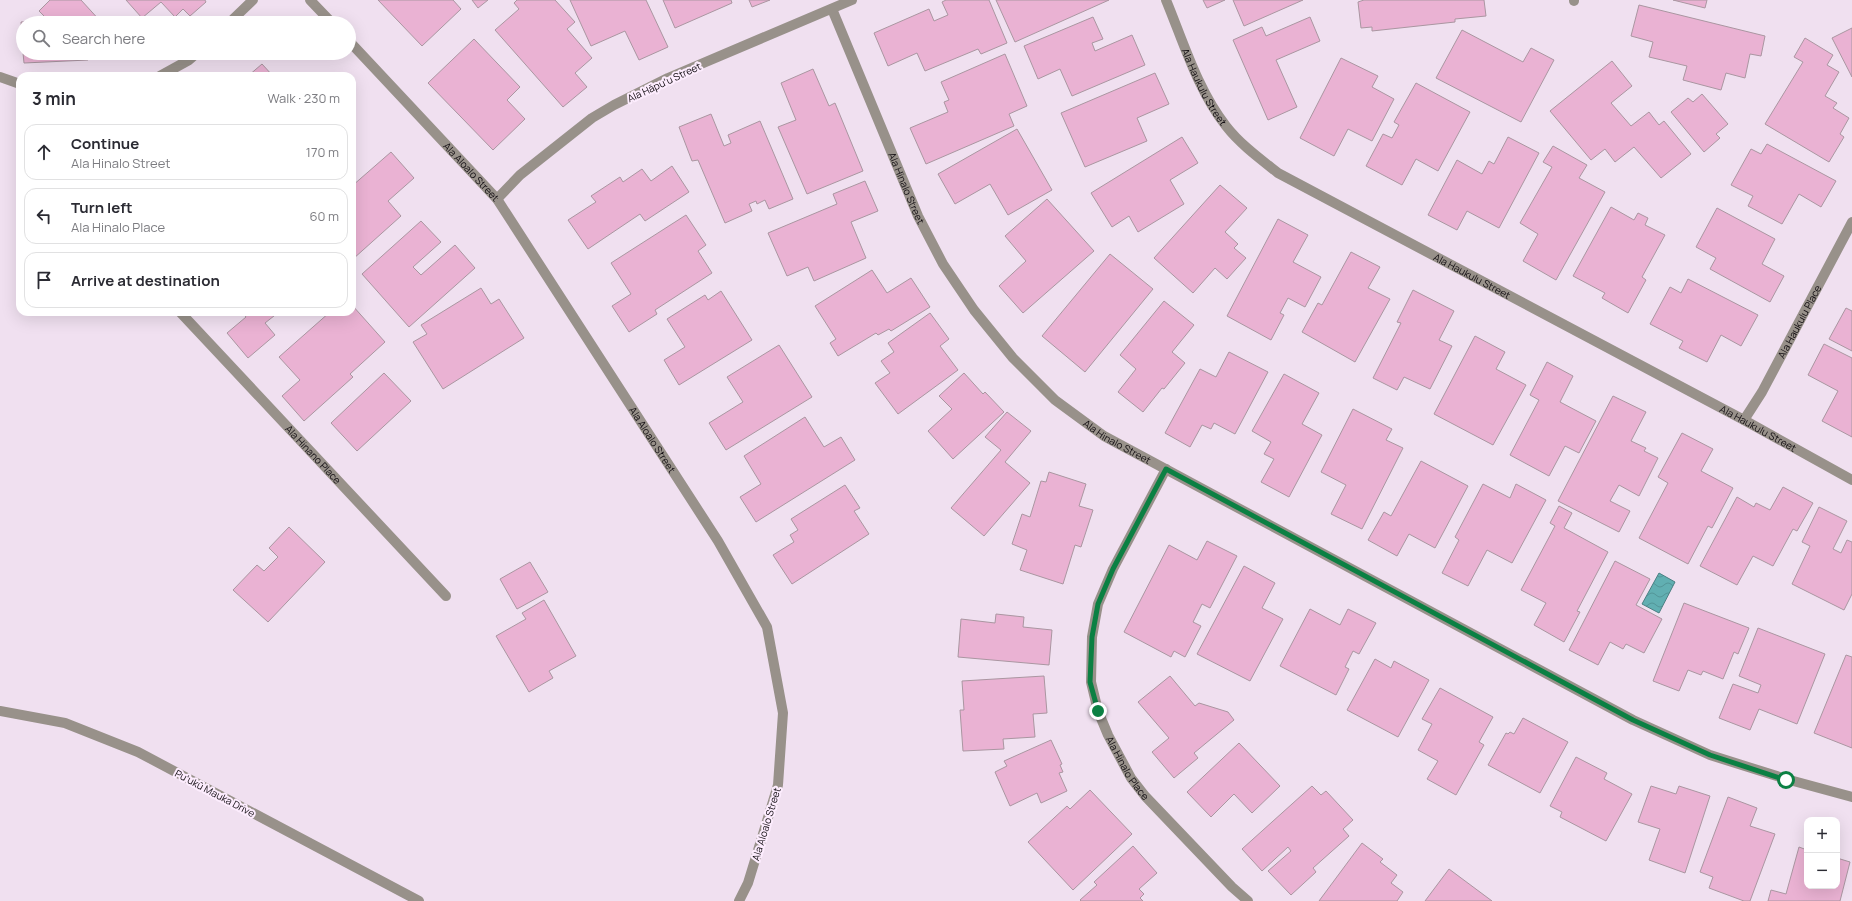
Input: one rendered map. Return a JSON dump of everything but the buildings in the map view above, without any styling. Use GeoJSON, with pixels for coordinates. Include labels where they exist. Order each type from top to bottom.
{"type":"FeatureCollection","features":[{"type":"Feature","properties":{"kind":"street"},"geometry":{"type":"LineString","coordinates":[[236,16],[253,0]]}},
{"type":"Feature","properties":{"kind":"street"},"geometry":{"type":"LineString","coordinates":[[310,0],[325,16]]}},
{"type":"Feature","properties":{"kind":"street","name":"Ala Hāpuʻu Street"},"geometry":{"type":"LineString","coordinates":[[497,199],[526,170],[592,118],[614,105],[668,78],[852,0]]}},
{"type":"Feature","properties":{"kind":"street","name":"Ala Haukulu Street"},"geometry":{"type":"LineString","coordinates":[[1166,0],[1209,102],[1225,126],[1247,148],[1278,173],[1744,420],[1852,480]]}},
{"type":"Feature","properties":{"kind":"street","name":"Ala Hinalo Street"},"geometry":{"type":"LineString","coordinates":[[832,9],[918,216],[943,264],[974,310],[1013,358],[1055,400],[1104,436],[1633,720],[1710,755],[1753,770],[1852,796]]}},
{"type":"Feature","properties":{"kind":"street","name":"Ala Aloalo Street"},"geometry":{"type":"LineString","coordinates":[[356,48],[497,199],[718,541],[767,627],[783,713],[778,785],[748,883],[739,901]]}},
{"type":"Feature","properties":{"kind":"street"},"geometry":{"type":"LineString","coordinates":[[167,72],[189,60]]}},
{"type":"Feature","properties":{"kind":"street"},"geometry":{"type":"LineString","coordinates":[[0,77],[16,83]]}},
{"type":"Feature","properties":{"kind":"street","name":"Ala Haukulu Place"},"geometry":{"type":"LineString","coordinates":[[1744,420],[1762,392],[1852,222]]}},
{"type":"Feature","properties":{"kind":"street","name":"Ala Hinano Place"},"geometry":{"type":"LineString","coordinates":[[184,316],[446,596]]}},
{"type":"Feature","properties":{"kind":"street","name":"Ala Hinalo Place"},"geometry":{"type":"LineString","coordinates":[[1166,469],[1113,569],[1098,604],[1092,637],[1090,682],[1098,711],[1108,735],[1131,778],[1146,796],[1232,887],[1248,901]]}},
{"type":"Feature","properties":{"kind":"street","name":"Puʻukū Mauka Drive"},"geometry":{"type":"LineString","coordinates":[[0,711],[65,723],[138,752],[419,901]]}},
{"type":"Feature","properties":{"kind":"water"},"geometry":{"type":"Polygon","coordinates":[[[1659,573],[1675,582],[1659,613],[1642,604],[1659,573]]]}},
{"type":"Feature","properties":{"kind":"route"},"geometry":{"type":"LineString","coordinates":[[1098,711],[1090,682],[1090,655],[1098,604],[1113,569],[1166,469],[1633,720],[1710,755],[1786,780]]}}]}
